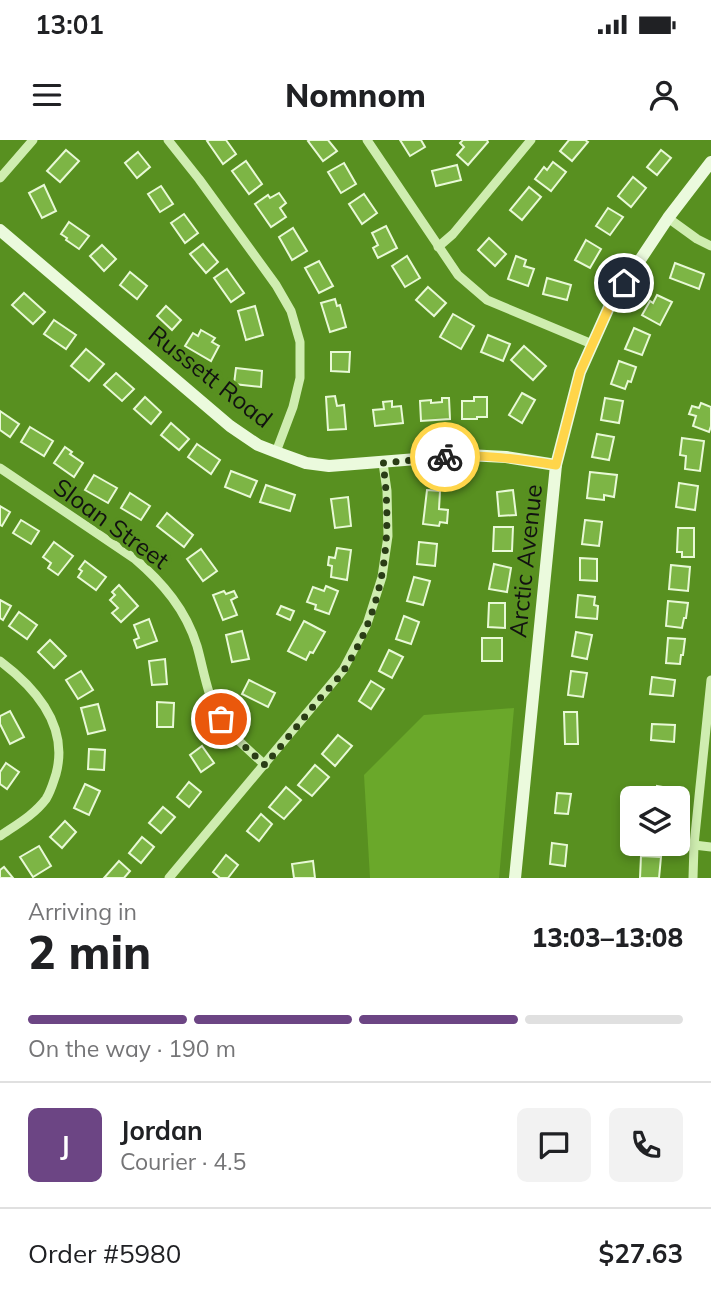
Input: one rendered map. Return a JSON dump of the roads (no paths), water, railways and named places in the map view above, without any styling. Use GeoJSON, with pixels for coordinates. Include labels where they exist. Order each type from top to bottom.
{"type":"FeatureCollection","features":[{"type":"Feature","properties":{"kind":"street"},"geometry":{"type":"LineString","coordinates":[[0,178],[33,140]]}},
{"type":"Feature","properties":{"kind":"street"},"geometry":{"type":"LineString","coordinates":[[168,140],[200,179],[276,285],[290,311],[300,342],[300,378],[293,407],[276,452]]}},
{"type":"Feature","properties":{"kind":"street"},"geometry":{"type":"LineString","coordinates":[[367,140],[458,275],[487,300],[592,344]]}},
{"type":"Feature","properties":{"kind":"street"},"geometry":{"type":"LineString","coordinates":[[438,247],[453,234],[531,140]]}},
{"type":"Feature","properties":{"kind":"street","name":"Arctic Avenue"},"geometry":{"type":"LineString","coordinates":[[515,878],[556,465],[580,372],[610,305],[668,218],[711,162]]}},
{"type":"Feature","properties":{"kind":"street"},"geometry":{"type":"LineString","coordinates":[[668,218],[696,239],[711,246]]}},
{"type":"Feature","properties":{"kind":"street","name":"Russett Road"},"geometry":{"type":"LineString","coordinates":[[0,230],[230,426],[258,445],[306,463],[329,466],[467,455],[506,457],[556,465]]}},
{"type":"Feature","properties":{"kind":"street"},"geometry":{"type":"LineString","coordinates":[[169,878],[343,670],[368,625],[382,577],[388,536],[383,463]]}},
{"type":"Feature","properties":{"kind":"street","name":"Sloan Street"},"geometry":{"type":"LineString","coordinates":[[0,468],[135,559],[172,596],[190,627],[207,691],[221,719],[241,743],[265,765]]}},
{"type":"Feature","properties":{"kind":"street"},"geometry":{"type":"LineString","coordinates":[[0,661],[40,699],[55,725],[59,740],[58,766],[46,799],[33,814],[0,836]]}},
{"type":"Feature","properties":{"kind":"street"},"geometry":{"type":"LineString","coordinates":[[693,878],[711,680]]}},
{"type":"Feature","properties":{"kind":"street"},"geometry":{"type":"LineString","coordinates":[[694,845],[711,846]]}}]}
